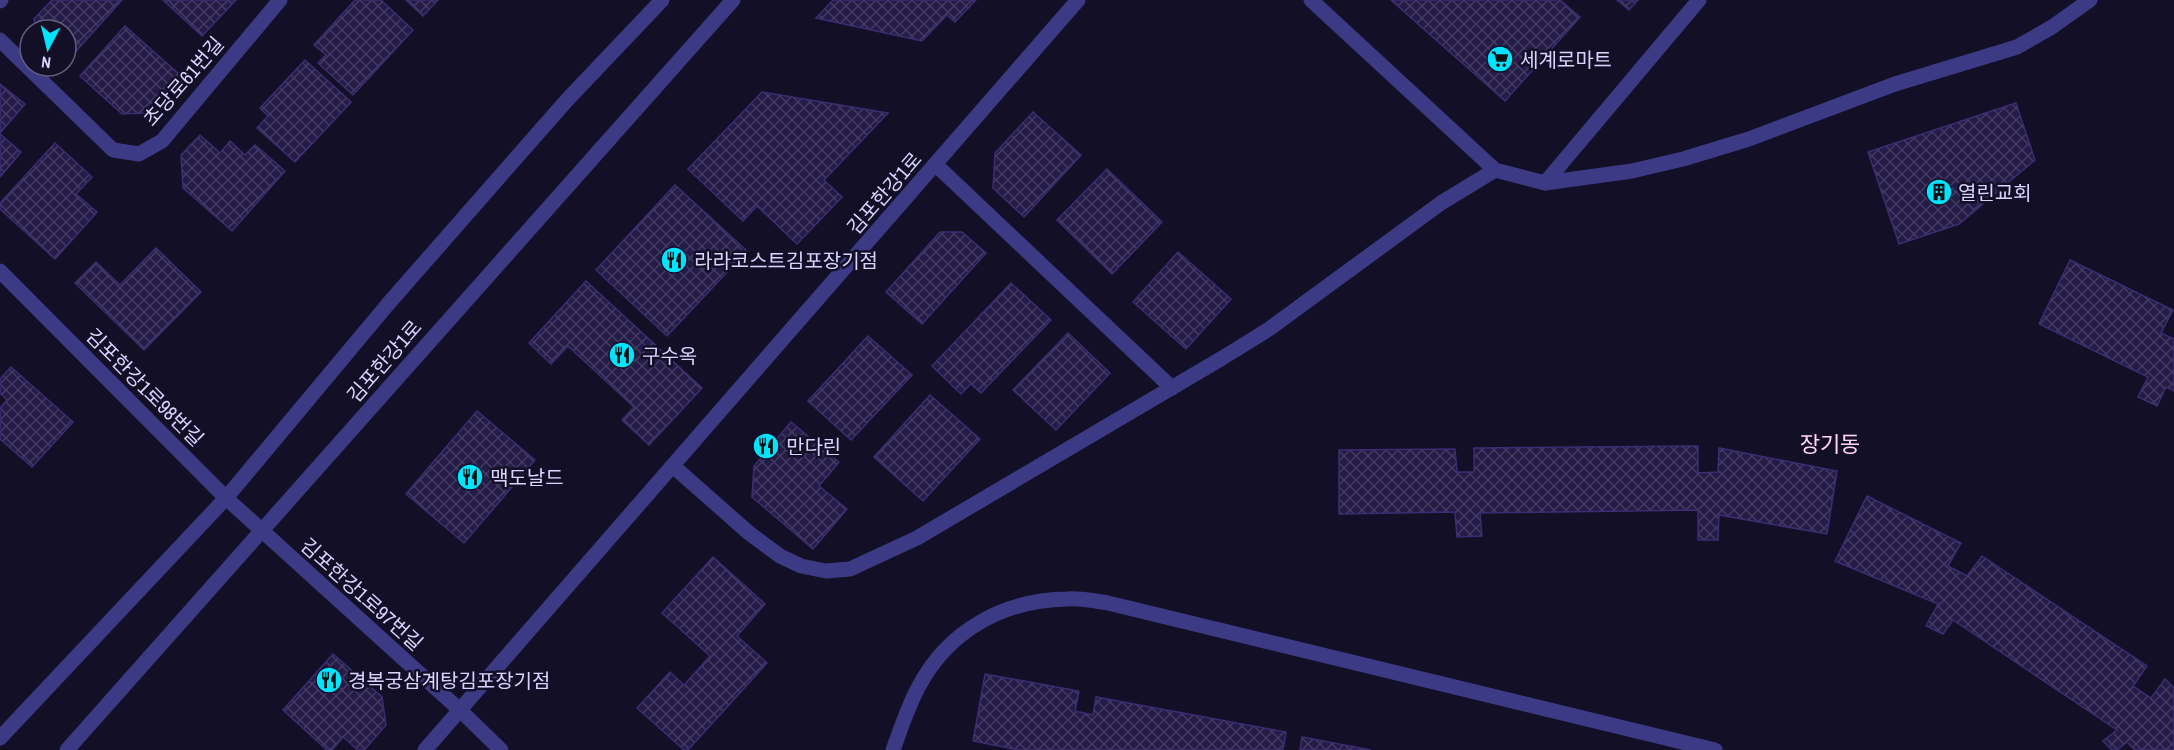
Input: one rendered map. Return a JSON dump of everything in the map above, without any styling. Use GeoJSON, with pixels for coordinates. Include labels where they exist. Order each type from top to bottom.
{"type":"FeatureCollection","features":[{"type":"Feature","properties":{"kind":"street","name":"초당로61번길"},"geometry":{"type":"LineString","coordinates":[[0,40],[113,150],[139,154],[162,141],[280,0]]}},
{"type":"Feature","properties":{"kind":"street","name":"김포한강1로"},"geometry":{"type":"LineString","coordinates":[[0,738],[226,498],[567,100],[662,0]]}},
{"type":"Feature","properties":{"kind":"street","name":"김포한강1로"},"geometry":{"type":"LineString","coordinates":[[67,750],[734,0]]}},
{"type":"Feature","properties":{"kind":"street","name":"김포한강1로"},"geometry":{"type":"LineString","coordinates":[[461,711],[1078,0]]}},
{"type":"Feature","properties":{"kind":"street"},"geometry":{"type":"LineString","coordinates":[[1311,0],[1495,170],[1545,183],[1632,171],[1683,159],[1749,138],[1895,84],[2017,47],[2052,27],[2090,0]]}},
{"type":"Feature","properties":{"kind":"street"},"geometry":{"type":"LineString","coordinates":[[1545,183],[1699,0]]}},
{"type":"Feature","properties":{"kind":"street"},"geometry":{"type":"LineString","coordinates":[[936,165],[1172,388]]}},
{"type":"Feature","properties":{"kind":"street"},"geometry":{"type":"LineString","coordinates":[[673,466],[749,533],[780,556],[801,566],[826,571],[850,569],[876,559],[917,538],[1269,329],[1441,203],[1495,170]]}},
{"type":"Feature","properties":{"kind":"street","name":"김포한강1로98번길"},"geometry":{"type":"LineString","coordinates":[[0,271],[262,532]]}},
{"type":"Feature","properties":{"kind":"street","name":"김포한강1로97번길"},"geometry":{"type":"LineString","coordinates":[[262,532],[461,711],[501,750]]}},
{"type":"Feature","properties":{"kind":"street"},"geometry":{"type":"LineString","coordinates":[[893,750],[920,684],[955,639],[996,612],[1031,603],[1068,598],[1130,608],[1715,750]]}},
{"type":"Feature","properties":{"kind":"street"},"geometry":{"type":"LineString","coordinates":[[425,750],[461,711]]}},
{"type":"Feature","properties":{"kind":"building"},"geometry":{"type":"Polygon","coordinates":[[[52,0],[122,0],[78,49],[78,18],[35,18],[52,0]]]}},
{"type":"Feature","properties":{"kind":"building"},"geometry":{"type":"Polygon","coordinates":[[[163,0],[236,0],[202,36],[163,0]]]}},
{"type":"Feature","properties":{"kind":"building"},"geometry":{"type":"Polygon","coordinates":[[[355,0],[381,0],[413,30],[353,95],[318,63],[326,55],[314,45],[355,0]]]}},
{"type":"Feature","properties":{"kind":"building"},"geometry":{"type":"Polygon","coordinates":[[[406,0],[438,0],[423,16],[406,0]]]}},
{"type":"Feature","properties":{"kind":"building"},"geometry":{"type":"Polygon","coordinates":[[[833,0],[976,0],[955,22],[947,15],[922,41],[816,18],[833,0]]]}},
{"type":"Feature","properties":{"kind":"building","name":"세계로마트"},"geometry":{"type":"Polygon","coordinates":[[[1391,0],[1560,0],[1580,17],[1505,101],[1391,0]]]}},
{"type":"Feature","properties":{"kind":"building"},"geometry":{"type":"Polygon","coordinates":[[[1617,0],[1638,0],[1629,10],[1617,0]]]}},
{"type":"Feature","properties":{"kind":"building"},"geometry":{"type":"Polygon","coordinates":[[[125,26],[180,75],[146,113],[122,114],[80,76],[125,26]]]}},
{"type":"Feature","properties":{"kind":"building"},"geometry":{"type":"Polygon","coordinates":[[[305,60],[351,102],[295,162],[257,128],[268,116],[260,108],[305,60]]]}},
{"type":"Feature","properties":{"kind":"building"},"geometry":{"type":"Polygon","coordinates":[[[0,84],[25,104],[0,133],[0,84]]]}},
{"type":"Feature","properties":{"kind":"building"},"geometry":{"type":"Polygon","coordinates":[[[762,92],[888,113],[824,180],[842,197],[797,244],[757,206],[743,221],[688,169],[762,92]]]}},
{"type":"Feature","properties":{"kind":"building","name":"열린교회"},"geometry":{"type":"Polygon","coordinates":[[[2016,103],[2035,160],[1959,224],[1899,244],[1868,152],[2016,103]]]}},
{"type":"Feature","properties":{"kind":"building"},"geometry":{"type":"Polygon","coordinates":[[[1033,112],[1081,155],[1024,217],[993,188],[995,153],[1033,112]]]}},
{"type":"Feature","properties":{"kind":"building"},"geometry":{"type":"Polygon","coordinates":[[[0,134],[21,152],[0,177],[0,134]]]}},
{"type":"Feature","properties":{"kind":"building"},"geometry":{"type":"Polygon","coordinates":[[[200,135],[220,153],[230,141],[245,155],[255,145],[285,171],[232,231],[183,188],[181,155],[200,135]]]}},
{"type":"Feature","properties":{"kind":"building"},"geometry":{"type":"Polygon","coordinates":[[[55,143],[92,177],[76,194],[97,212],[55,259],[0,209],[0,203],[55,143]]]}},
{"type":"Feature","properties":{"kind":"building"},"geometry":{"type":"Polygon","coordinates":[[[1107,169],[1162,222],[1112,274],[1057,220],[1107,169]]]}},
{"type":"Feature","properties":{"kind":"building"},"geometry":{"type":"Polygon","coordinates":[[[675,185],[747,251],[667,336],[596,270],[675,185]]]}},
{"type":"Feature","properties":{"kind":"building"},"geometry":{"type":"Polygon","coordinates":[[[940,232],[962,232],[986,253],[922,324],[886,292],[940,232]]]}},
{"type":"Feature","properties":{"kind":"building"},"geometry":{"type":"Polygon","coordinates":[[[156,248],[201,292],[144,350],[75,283],[96,262],[120,285],[156,248]]]}},
{"type":"Feature","properties":{"kind":"building"},"geometry":{"type":"Polygon","coordinates":[[[1178,252],[1231,299],[1186,349],[1133,302],[1178,252]]]}},
{"type":"Feature","properties":{"kind":"building"},"geometry":{"type":"Polygon","coordinates":[[[2070,260],[2173,310],[2161,333],[2174,339],[2174,391],[2166,387],[2157,406],[2138,397],[2148,377],[2039,324],[2070,260]]]}},
{"type":"Feature","properties":{"kind":"building","name":"구수옥"},"geometry":{"type":"Polygon","coordinates":[[[586,281],[702,388],[649,445],[622,420],[634,407],[568,346],[551,364],[529,343],[586,281]]]}},
{"type":"Feature","properties":{"kind":"building"},"geometry":{"type":"Polygon","coordinates":[[[1011,283],[1051,320],[981,393],[971,384],[961,394],[932,366],[1011,283]]]}},
{"type":"Feature","properties":{"kind":"building"},"geometry":{"type":"Polygon","coordinates":[[[1068,333],[1110,373],[1056,430],[1013,390],[1068,333]]]}},
{"type":"Feature","properties":{"kind":"building"},"geometry":{"type":"Polygon","coordinates":[[[868,336],[912,375],[851,440],[808,401],[868,336]]]}},
{"type":"Feature","properties":{"kind":"building"},"geometry":{"type":"Polygon","coordinates":[[[11,367],[73,422],[32,467],[0,439],[0,408],[7,400],[0,393],[0,379],[11,367]]]}},
{"type":"Feature","properties":{"kind":"building"},"geometry":{"type":"Polygon","coordinates":[[[930,395],[980,439],[923,501],[874,457],[930,395]]]}},
{"type":"Feature","properties":{"kind":"building","name":"맥도날드"},"geometry":{"type":"Polygon","coordinates":[[[477,411],[535,460],[464,543],[406,494],[477,411]]]}},
{"type":"Feature","properties":{"kind":"building"},"geometry":{"type":"Polygon","coordinates":[[[791,422],[839,462],[819,486],[847,509],[813,549],[752,497],[754,466],[791,422]]]}},
{"type":"Feature","properties":{"kind":"building"},"geometry":{"type":"Polygon","coordinates":[[[1698,446],[1698,473],[1718,472],[1719,448],[1837,471],[1827,534],[1719,515],[1718,540],[1698,540],[1698,510],[1480,513],[1482,536],[1457,537],[1455,512],[1339,514],[1339,450],[1455,449],[1457,472],[1474,472],[1474,448],[1698,446]]]}},
{"type":"Feature","properties":{"kind":"building"},"geometry":{"type":"Polygon","coordinates":[[[1867,496],[1961,543],[1948,566],[1967,576],[1982,556],[2147,666],[2133,686],[2151,698],[2165,679],[2174,688],[2174,750],[2135,750],[2127,742],[2117,750],[2112,750],[2103,741],[2117,730],[1953,620],[1943,634],[1926,626],[1938,604],[1835,561],[1867,496]]]}},
{"type":"Feature","properties":{"kind":"building"},"geometry":{"type":"Polygon","coordinates":[[[713,557],[765,604],[737,636],[767,663],[688,750],[684,750],[637,708],[670,672],[684,685],[710,656],[662,613],[713,557]]]}},
{"type":"Feature","properties":{"kind":"building"},"geometry":{"type":"Polygon","coordinates":[[[333,654],[382,697],[386,725],[364,750],[358,750],[343,737],[332,750],[327,750],[283,710],[333,654]]]}},
{"type":"Feature","properties":{"kind":"building"},"geometry":{"type":"Polygon","coordinates":[[[985,674],[1079,691],[1075,711],[1093,715],[1096,697],[1286,732],[1283,750],[1019,750],[973,741],[985,674]]]}},
{"type":"Feature","properties":{"kind":"building"},"geometry":{"type":"Polygon","coordinates":[[[1302,737],[1371,750],[1300,750],[1302,737]]]}},
{"type":"Feature","properties":{"kind":"place","name":"세계로마트"},"geometry":{"type":"Point","coordinates":[1500,59]}},
{"type":"Feature","properties":{"kind":"place","name":"열린교회"},"geometry":{"type":"Point","coordinates":[1939,192]}},
{"type":"Feature","properties":{"kind":"place","name":"라라코스트김포장기점"},"geometry":{"type":"Point","coordinates":[674,260]}},
{"type":"Feature","properties":{"kind":"place","name":"구수옥"},"geometry":{"type":"Point","coordinates":[622,355]}},
{"type":"Feature","properties":{"kind":"place","name":"만다린"},"geometry":{"type":"Point","coordinates":[766,446]}},
{"type":"Feature","properties":{"kind":"place","name":"맥도날드"},"geometry":{"type":"Point","coordinates":[470,477]}},
{"type":"Feature","properties":{"kind":"place","name":"경복궁삼계탕김포장기점"},"geometry":{"type":"Point","coordinates":[329,680]}},
{"type":"Feature","properties":{"kind":"district","name":"장기동"},"geometry":{"type":"Point","coordinates":[1830,444]}}]}
